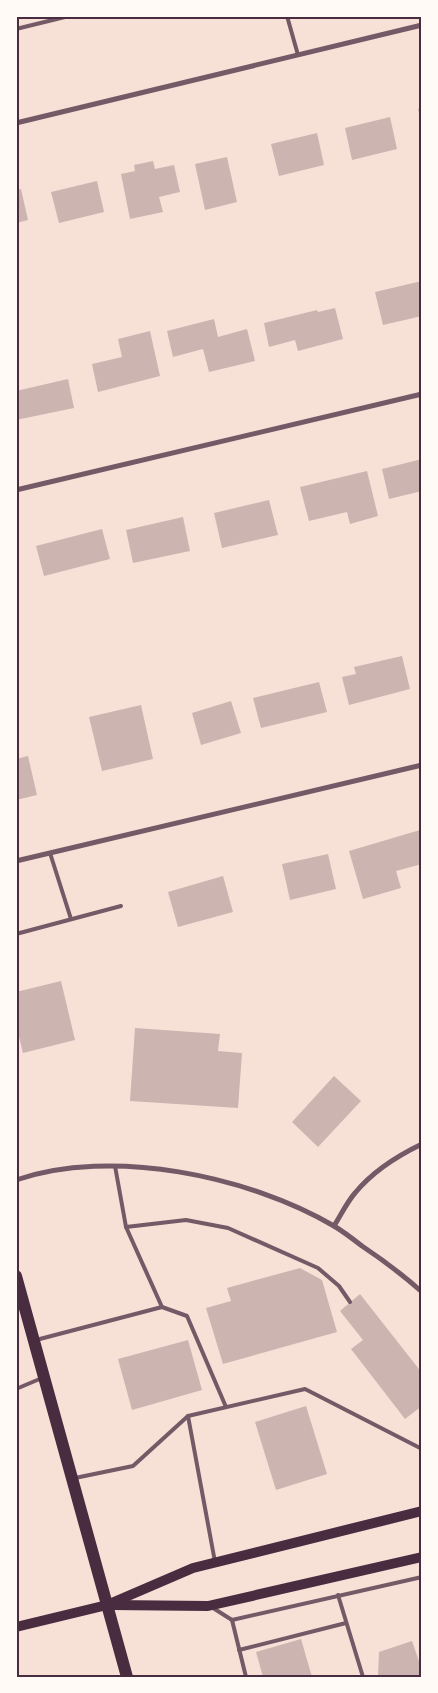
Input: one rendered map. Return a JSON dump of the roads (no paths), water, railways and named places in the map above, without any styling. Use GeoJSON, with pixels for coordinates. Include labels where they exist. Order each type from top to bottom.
{"type":"FeatureCollection","features":[{"type":"Feature","properties":{"kind":"main road"},"geometry":{"type":"LineString","coordinates":[[16,1276],[127,1677]]}},
{"type":"Feature","properties":{"kind":"main road"},"geometry":{"type":"LineString","coordinates":[[16,1627],[107,1606],[192,1568],[422,1511]]}},
{"type":"Feature","properties":{"kind":"main road"},"geometry":{"type":"LineString","coordinates":[[107,1606],[208,1606],[422,1557]]}},
{"type":"Feature","properties":{"kind":"street"},"geometry":{"type":"LineString","coordinates":[[16,123],[422,25]]}},
{"type":"Feature","properties":{"kind":"street"},"geometry":{"type":"LineString","coordinates":[[16,490],[422,394]]}},
{"type":"Feature","properties":{"kind":"street"},"geometry":{"type":"LineString","coordinates":[[16,861],[422,765]]}},
{"type":"Feature","properties":{"kind":"street"},"geometry":{"type":"LineString","coordinates":[[334,1226],[354,1194],[371,1176],[398,1155],[422,1144]]}},
{"type":"Feature","properties":{"kind":"street"},"geometry":{"type":"LineString","coordinates":[[16,1180],[34,1174],[62,1169],[115,1166],[168,1170],[230,1184],[284,1202],[334,1226],[403,1274],[422,1292]]}},
{"type":"Feature","properties":{"kind":"lane"},"geometry":{"type":"LineString","coordinates":[[16,29],[68,16]]}},
{"type":"Feature","properties":{"kind":"lane"},"geometry":{"type":"LineString","coordinates":[[287,16],[298,55]]}},
{"type":"Feature","properties":{"kind":"lane"},"geometry":{"type":"LineString","coordinates":[[50,853],[72,919]]}},
{"type":"Feature","properties":{"kind":"lane"},"geometry":{"type":"LineString","coordinates":[[16,934],[121,906]]}},
{"type":"Feature","properties":{"kind":"lane"},"geometry":{"type":"LineString","coordinates":[[115,1166],[126,1227],[162,1307]]}},
{"type":"Feature","properties":{"kind":"lane"},"geometry":{"type":"LineString","coordinates":[[126,1227],[186,1220],[228,1228],[318,1268],[339,1286],[350,1302]]}},
{"type":"Feature","properties":{"kind":"lane"},"geometry":{"type":"LineString","coordinates":[[34,1340],[162,1307],[188,1316],[226,1407]]}},
{"type":"Feature","properties":{"kind":"lane"},"geometry":{"type":"LineString","coordinates":[[16,1389],[44,1377]]}},
{"type":"Feature","properties":{"kind":"lane"},"geometry":{"type":"LineString","coordinates":[[72,1479],[132,1466],[188,1416],[305,1388],[422,1449]]}},
{"type":"Feature","properties":{"kind":"lane"},"geometry":{"type":"LineString","coordinates":[[188,1416],[215,1562]]}},
{"type":"Feature","properties":{"kind":"lane"},"geometry":{"type":"LineString","coordinates":[[208,1606],[232,1620],[422,1576]]}},
{"type":"Feature","properties":{"kind":"lane"},"geometry":{"type":"LineString","coordinates":[[338,1595],[363,1677]]}},
{"type":"Feature","properties":{"kind":"lane"},"geometry":{"type":"LineString","coordinates":[[232,1620],[246,1677]]}},
{"type":"Feature","properties":{"kind":"lane"},"geometry":{"type":"LineString","coordinates":[[239,1650],[346,1623]]}}]}
